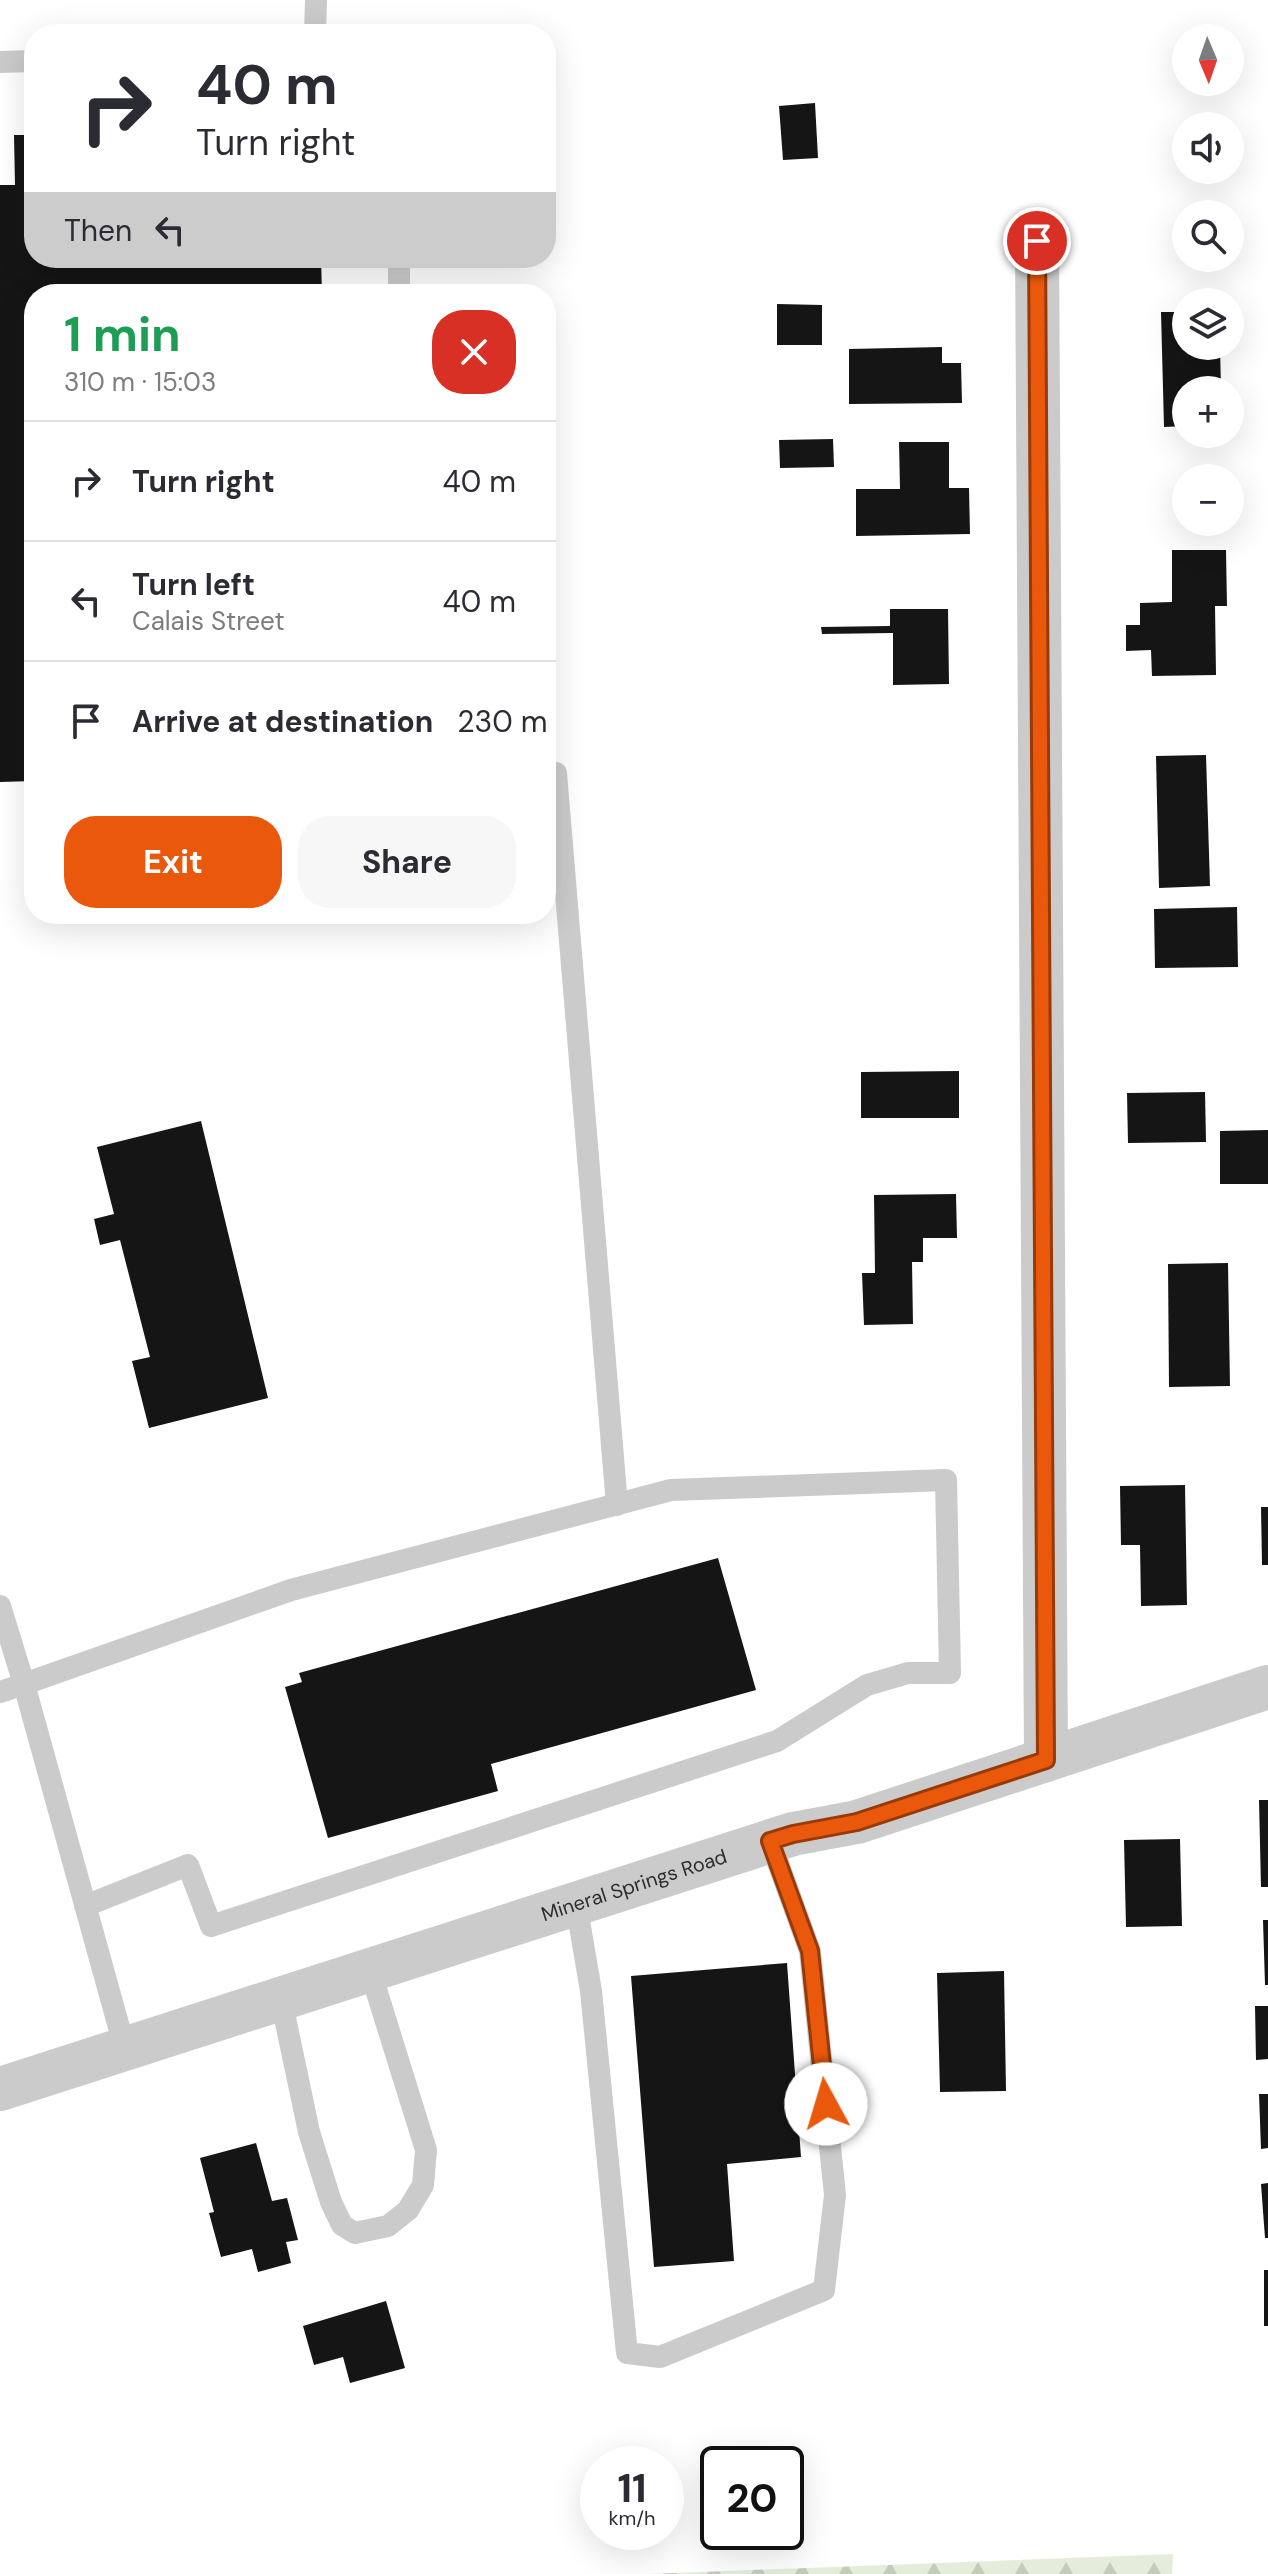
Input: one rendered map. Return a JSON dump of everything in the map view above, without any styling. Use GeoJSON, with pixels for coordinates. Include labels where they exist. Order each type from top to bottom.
{"type":"FeatureCollection","features":[{"type":"Feature","properties":{"kind":"street"},"geometry":{"type":"LineString","coordinates":[[1037,241],[1046,1760]]}},
{"type":"Feature","properties":{"kind":"street","name":"Mineral Springs Road"},"geometry":{"type":"LineString","coordinates":[[0,2089],[770,1841],[857,1822],[1268,1687]]}},
{"type":"Feature","properties":{"kind":"lane"},"geometry":{"type":"LineString","coordinates":[[315,24],[316,0]]}},
{"type":"Feature","properties":{"kind":"lane"},"geometry":{"type":"LineString","coordinates":[[0,62],[24,61]]}},
{"type":"Feature","properties":{"kind":"lane"},"geometry":{"type":"LineString","coordinates":[[556,773],[617,1505]]}},
{"type":"Feature","properties":{"kind":"lane"},"geometry":{"type":"LineString","coordinates":[[0,1692],[291,1590],[671,1490],[946,1480],[950,1673],[908,1673],[867,1685],[777,1741],[211,1926],[188,1865],[85,1906]]}},
{"type":"Feature","properties":{"kind":"lane"},"geometry":{"type":"LineString","coordinates":[[0,1606],[125,2049]]}},
{"type":"Feature","properties":{"kind":"lane"},"geometry":{"type":"LineString","coordinates":[[0,1681],[24,1684]]}},
{"type":"Feature","properties":{"kind":"lane"},"geometry":{"type":"LineString","coordinates":[[576,1903],[591,1991],[627,2353],[660,2357],[824,2290],[835,2195],[810,1951],[770,1841]]}},
{"type":"Feature","properties":{"kind":"lane"},"geometry":{"type":"LineString","coordinates":[[281,1999],[309,2132],[331,2202],[342,2225],[355,2233],[388,2226],[408,2210],[423,2185],[426,2150],[370,1970]]}},
{"type":"Feature","properties":{"kind":"green space"},"geometry":{"type":"Polygon","coordinates":[[[1173,2554],[1172,2574],[647,2574],[1173,2554]]]}},
{"type":"Feature","properties":{"kind":"building"},"geometry":{"type":"Polygon","coordinates":[[[815,103],[818,158],[783,160],[779,106],[815,103]]]}},
{"type":"Feature","properties":{"kind":"building"},"geometry":{"type":"Polygon","coordinates":[[[14,135],[24,135],[24,268],[321,268],[322,284],[24,284],[24,781],[0,782],[0,185],[15,185],[14,135]]]}},
{"type":"Feature","properties":{"kind":"building"},"geometry":{"type":"Polygon","coordinates":[[[777,304],[822,305],[822,345],[777,345],[777,304]]]}},
{"type":"Feature","properties":{"kind":"building"},"geometry":{"type":"Polygon","coordinates":[[[1161,312],[1172,312],[1172,360],[1220,360],[1221,376],[1172,376],[1172,427],[1164,427],[1161,312]]]}},
{"type":"Feature","properties":{"kind":"building"},"geometry":{"type":"Polygon","coordinates":[[[942,347],[942,363],[961,363],[962,403],[849,404],[849,349],[942,347]]]}},
{"type":"Feature","properties":{"kind":"building"},"geometry":{"type":"Polygon","coordinates":[[[833,439],[834,467],[780,468],[779,440],[833,439]]]}},
{"type":"Feature","properties":{"kind":"building"},"geometry":{"type":"Polygon","coordinates":[[[899,442],[949,442],[949,488],[969,488],[970,534],[856,536],[856,489],[900,489],[899,442]]]}},
{"type":"Feature","properties":{"kind":"building"},"geometry":{"type":"Polygon","coordinates":[[[1172,550],[1226,550],[1227,606],[1215,606],[1216,675],[1152,676],[1151,650],[1126,651],[1126,625],[1140,625],[1140,603],[1172,602],[1172,550]]]}},
{"type":"Feature","properties":{"kind":"building"},"geometry":{"type":"Polygon","coordinates":[[[890,609],[948,609],[949,684],[893,685],[893,633],[822,634],[821,627],[890,626],[890,609]]]}},
{"type":"Feature","properties":{"kind":"building"},"geometry":{"type":"Polygon","coordinates":[[[1206,755],[1210,886],[1159,888],[1156,756],[1206,755]]]}},
{"type":"Feature","properties":{"kind":"building"},"geometry":{"type":"Polygon","coordinates":[[[1237,907],[1238,967],[1155,968],[1154,909],[1237,907]]]}},
{"type":"Feature","properties":{"kind":"building"},"geometry":{"type":"Polygon","coordinates":[[[959,1071],[959,1118],[861,1118],[861,1072],[959,1071]]]}},
{"type":"Feature","properties":{"kind":"building"},"geometry":{"type":"Polygon","coordinates":[[[1205,1092],[1206,1142],[1128,1143],[1127,1093],[1205,1092]]]}},
{"type":"Feature","properties":{"kind":"building"},"geometry":{"type":"Polygon","coordinates":[[[201,1121],[268,1398],[149,1428],[132,1361],[150,1357],[120,1240],[100,1245],[94,1219],[114,1214],[97,1147],[201,1121]]]}},
{"type":"Feature","properties":{"kind":"building"},"geometry":{"type":"Polygon","coordinates":[[[1268,1130],[1268,1184],[1220,1184],[1220,1131],[1268,1130]]]}},
{"type":"Feature","properties":{"kind":"building"},"geometry":{"type":"Polygon","coordinates":[[[956,1194],[957,1238],[923,1238],[923,1262],[912,1262],[913,1324],[864,1325],[862,1273],[875,1273],[874,1195],[956,1194]]]}},
{"type":"Feature","properties":{"kind":"building"},"geometry":{"type":"Polygon","coordinates":[[[1228,1263],[1230,1386],[1169,1387],[1168,1264],[1228,1263]]]}},
{"type":"Feature","properties":{"kind":"building"},"geometry":{"type":"Polygon","coordinates":[[[1185,1485],[1187,1605],[1141,1606],[1140,1545],[1121,1545],[1120,1486],[1185,1485]]]}},
{"type":"Feature","properties":{"kind":"building"},"geometry":{"type":"Polygon","coordinates":[[[1261,1507],[1268,1507],[1268,1565],[1262,1565],[1261,1507]]]}},
{"type":"Feature","properties":{"kind":"building"},"geometry":{"type":"Polygon","coordinates":[[[718,1558],[756,1690],[491,1764],[498,1791],[328,1838],[285,1687],[302,1682],[299,1673],[718,1558]]]}},
{"type":"Feature","properties":{"kind":"building"},"geometry":{"type":"Polygon","coordinates":[[[1259,1800],[1268,1800],[1268,1887],[1261,1887],[1259,1800]]]}},
{"type":"Feature","properties":{"kind":"building"},"geometry":{"type":"Polygon","coordinates":[[[1180,1839],[1182,1926],[1126,1927],[1124,1840],[1180,1839]]]}},
{"type":"Feature","properties":{"kind":"building"},"geometry":{"type":"Polygon","coordinates":[[[1263,1920],[1268,1920],[1268,1985],[1265,1985],[1263,1920]]]}},
{"type":"Feature","properties":{"kind":"building"},"geometry":{"type":"Polygon","coordinates":[[[787,1963],[801,2157],[727,2164],[734,2261],[654,2267],[631,1976],[787,1963]]]}},
{"type":"Feature","properties":{"kind":"building"},"geometry":{"type":"Polygon","coordinates":[[[1004,1971],[1006,2091],[940,2092],[937,1973],[1004,1971]]]}},
{"type":"Feature","properties":{"kind":"building"},"geometry":{"type":"Polygon","coordinates":[[[1255,2006],[1268,2006],[1268,2059],[1256,2060],[1255,2006]]]}},
{"type":"Feature","properties":{"kind":"building"},"geometry":{"type":"Polygon","coordinates":[[[1259,2094],[1268,2094],[1268,2148],[1261,2149],[1259,2094]]]}},
{"type":"Feature","properties":{"kind":"building"},"geometry":{"type":"Polygon","coordinates":[[[256,2143],[272,2201],[287,2198],[298,2240],[286,2242],[291,2263],[258,2272],[252,2249],[221,2257],[209,2213],[214,2212],[200,2158],[256,2143]]]}},
{"type":"Feature","properties":{"kind":"building"},"geometry":{"type":"Polygon","coordinates":[[[1268,2183],[1268,2238],[1265,2238],[1261,2184],[1268,2183]]]}},
{"type":"Feature","properties":{"kind":"building"},"geometry":{"type":"Polygon","coordinates":[[[1264,2270],[1268,2270],[1268,2326],[1264,2326],[1264,2270]]]}},
{"type":"Feature","properties":{"kind":"building"},"geometry":{"type":"Polygon","coordinates":[[[386,2301],[405,2368],[350,2383],[343,2357],[314,2365],[303,2326],[386,2301]]]}},
{"type":"Feature","properties":{"kind":"route"},"geometry":{"type":"LineString","coordinates":[[826,2104],[810,1951],[770,1841],[857,1822],[1046,1760],[1037,241]]}}]}
